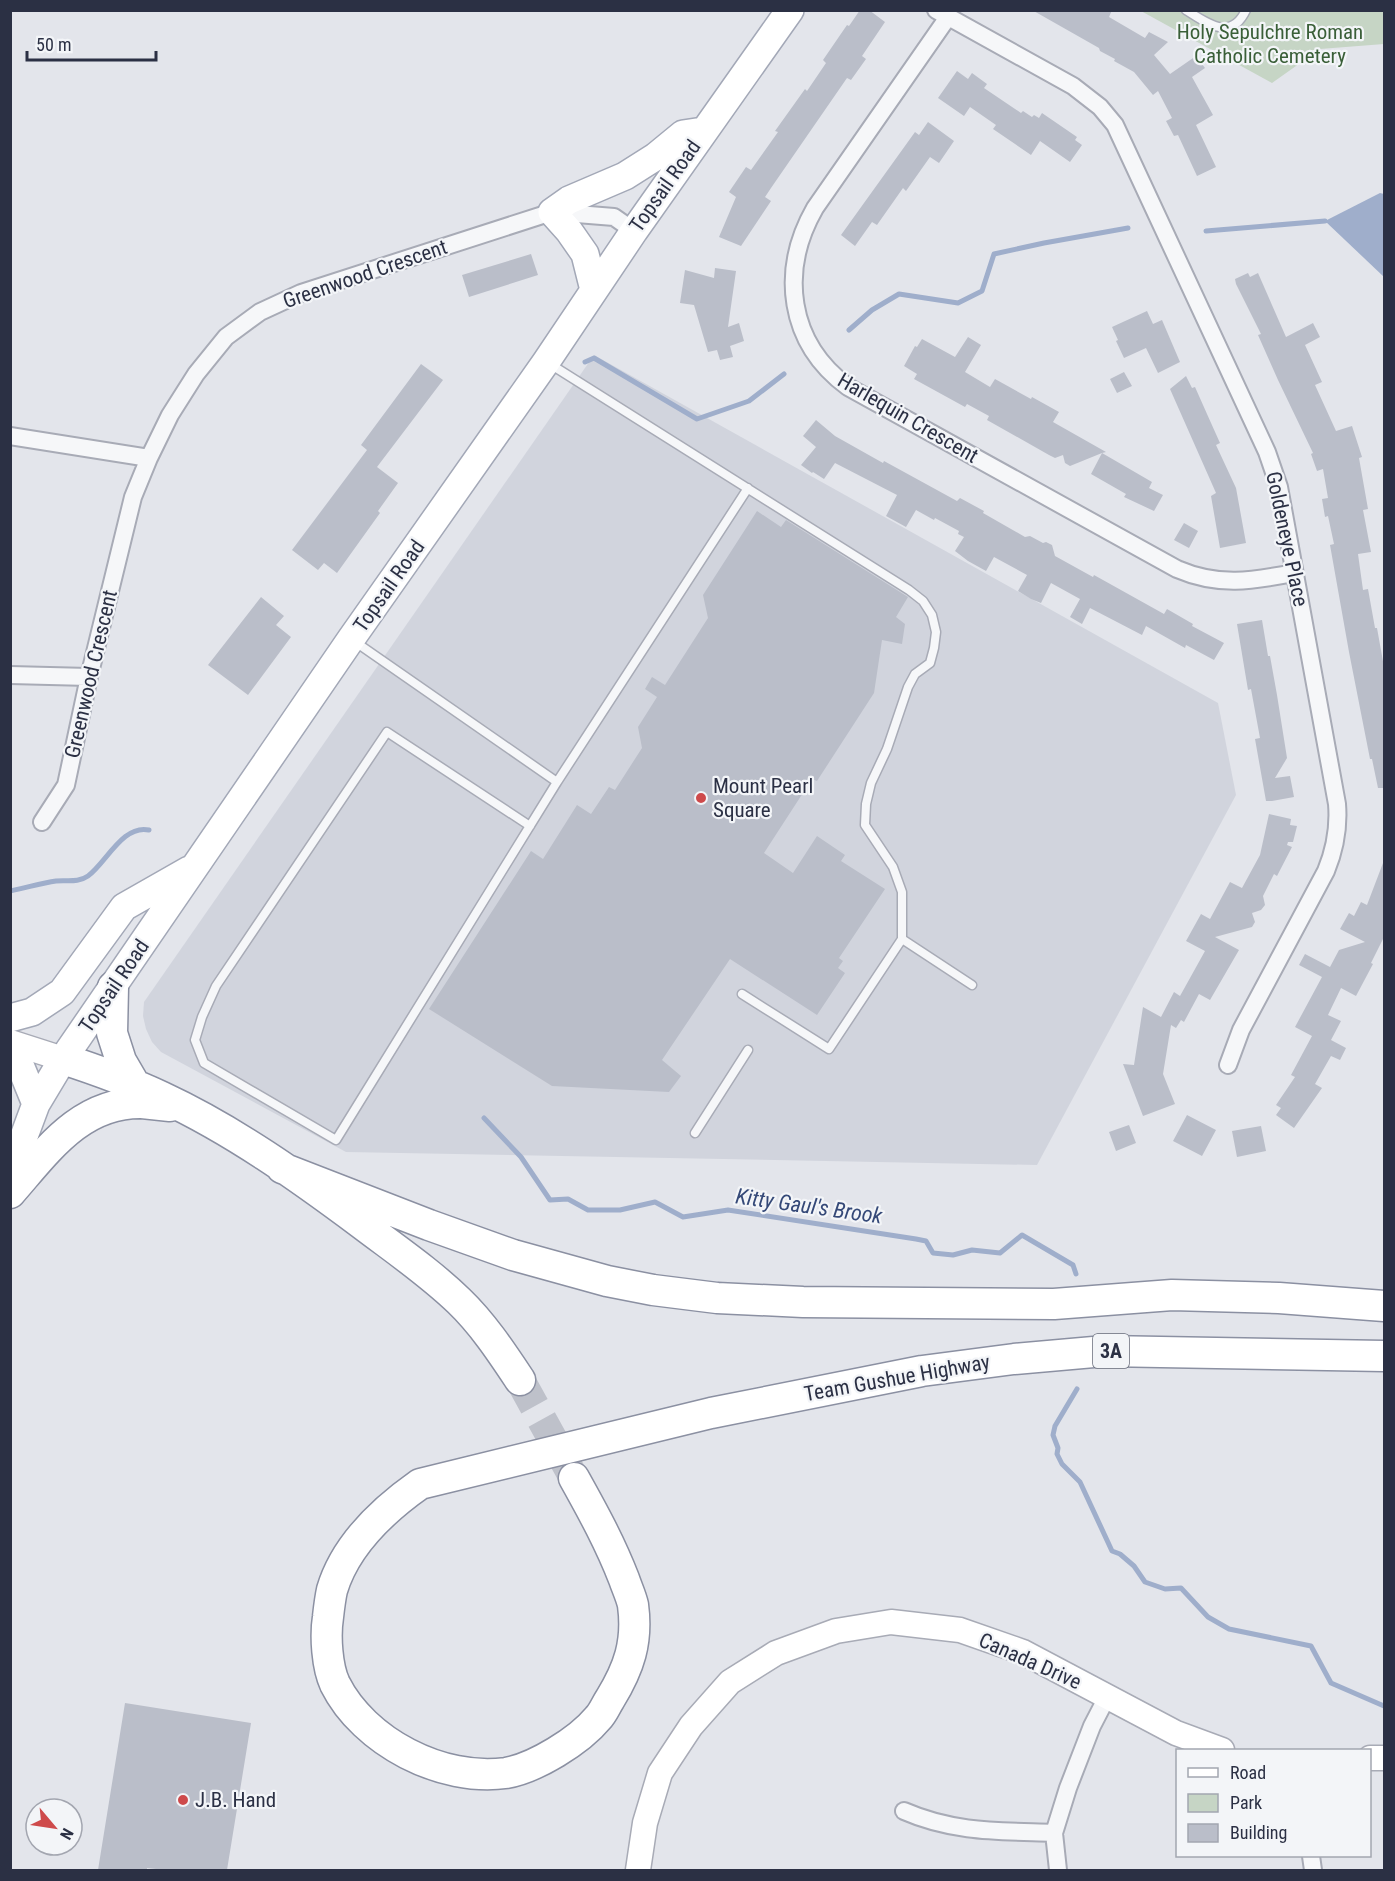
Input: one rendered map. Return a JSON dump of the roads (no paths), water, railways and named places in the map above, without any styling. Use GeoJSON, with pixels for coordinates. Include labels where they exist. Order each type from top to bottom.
{"type":"FeatureCollection","features":[{"type":"Feature","properties":{"kind":"highway"},"geometry":{"type":"LineString","coordinates":[[113,987],[112,1033],[121,1061],[135,1085]]}},
{"type":"Feature","properties":{"kind":"highway"},"geometry":{"type":"LineString","coordinates":[[63,1059],[135,1085],[182,1107],[257,1151],[320,1193],[419,1267],[460,1302],[495,1344],[520,1380]]}},
{"type":"Feature","properties":{"kind":"highway"},"geometry":{"type":"LineString","coordinates":[[10,1193],[58,1138],[79,1121],[112,1107],[141,1103],[182,1107]]}},
{"type":"Feature","properties":{"kind":"highway"},"geometry":{"type":"LineString","coordinates":[[282,1168],[513,1255],[607,1281],[653,1290],[717,1298],[803,1302],[1054,1304],[1172,1295],[1279,1298],[1384,1306]]}},
{"type":"Feature","properties":{"kind":"highway","name":"Team Gushue Highway"},"geometry":{"type":"LineString","coordinates":[[574,1478],[612,1547],[633,1603],[635,1639],[622,1679],[598,1719],[571,1742],[538,1763],[507,1773],[456,1772],[432,1765],[384,1740],[359,1718],[334,1682],[327,1651],[327,1622],[332,1590],[345,1560],[365,1533],[386,1511],[420,1484],[711,1413],[922,1371],[1003,1360],[1105,1351],[1384,1356]]}},
{"type":"Feature","properties":{"kind":"main road","name":"Topsail Road"},"geometry":{"type":"LineString","coordinates":[[10,1174],[36,1104],[63,1059],[351,639],[546,362],[703,131],[790,10]]}},
{"type":"Feature","properties":{"kind":"main road"},"geometry":{"type":"LineString","coordinates":[[594,290],[585,254],[552,212],[569,200],[625,176],[655,157],[683,135],[703,131]]}},
{"type":"Feature","properties":{"kind":"main road"},"geometry":{"type":"LineString","coordinates":[[10,1018],[32,1011],[62,992],[124,907],[196,867]]}},
{"type":"Feature","properties":{"kind":"main road"},"geometry":{"type":"LineString","coordinates":[[10,1055],[20,1065],[36,1104]]}},
{"type":"Feature","properties":{"kind":"street","name":"Goldeneye Place"},"geometry":{"type":"LineString","coordinates":[[942,14],[1073,86],[1100,107],[1115,126],[1267,452],[1283,505],[1337,804],[1338,830],[1326,871],[1241,1030],[1228,1065]]}},
{"type":"Feature","properties":{"kind":"street","name":"Harlequin Crescent"},"geometry":{"type":"LineString","coordinates":[[942,14],[815,208],[804,230],[796,255],[793,285],[797,314],[814,352],[833,375],[848,387],[1177,569],[1202,578],[1239,582],[1294,573]]}},
{"type":"Feature","properties":{"kind":"street","name":"Greenwood Crescent"},"geometry":{"type":"LineString","coordinates":[[42,822],[66,785],[89,677],[133,496],[170,415],[196,374],[226,337],[260,312],[301,293],[552,212],[614,217],[634,231]]}},
{"type":"Feature","properties":{"kind":"street"},"geometry":{"type":"LineString","coordinates":[[10,436],[149,458]]}},
{"type":"Feature","properties":{"kind":"street"},"geometry":{"type":"LineString","coordinates":[[10,675],[89,677]]}},
{"type":"Feature","properties":{"kind":"street"},"geometry":{"type":"LineString","coordinates":[[10,1042],[63,1059]]}},
{"type":"Feature","properties":{"kind":"street","name":"Canada Drive"},"geometry":{"type":"LineString","coordinates":[[639,1870],[645,1823],[660,1773],[691,1726],[730,1682],[776,1653],[836,1631],[891,1622],[960,1630],[1023,1652],[1176,1733],[1219,1749]]}},
{"type":"Feature","properties":{"kind":"street"},"geometry":{"type":"LineString","coordinates":[[1058,1870],[1054,1833],[1068,1788],[1092,1726],[1107,1697]]}},
{"type":"Feature","properties":{"kind":"street"},"geometry":{"type":"LineString","coordinates":[[904,1811],[926,1820],[964,1829],[1054,1833]]}},
{"type":"Feature","properties":{"kind":"lane"},"geometry":{"type":"LineString","coordinates":[[1186,10],[1210,24],[1227,28],[1237,24],[1246,10]]}},
{"type":"Feature","properties":{"kind":"lane"},"geometry":{"type":"LineString","coordinates":[[546,362],[916,594],[932,615],[936,632],[930,663],[915,674],[908,687],[887,749],[871,783],[866,804],[865,825],[893,867],[902,892],[902,939],[829,1049],[742,994]]}},
{"type":"Feature","properties":{"kind":"lane"},"geometry":{"type":"LineString","coordinates":[[530,826],[387,732],[216,986],[202,1017],[195,1040],[204,1063],[336,1140],[530,826],[557,782],[748,488]]}},
{"type":"Feature","properties":{"kind":"lane"},"geometry":{"type":"LineString","coordinates":[[351,639],[557,782]]}},
{"type":"Feature","properties":{"kind":"lane"},"geometry":{"type":"LineString","coordinates":[[902,939],[972,985]]}},
{"type":"Feature","properties":{"kind":"lane"},"geometry":{"type":"LineString","coordinates":[[695,1133],[748,1050]]}},
{"type":"Feature","properties":{"kind":"water"},"geometry":{"type":"Polygon","coordinates":[[[1380,193],[1384,194],[1384,277],[1325,221],[1380,193]]]}},
{"type":"Feature","properties":{"kind":"waterway"},"geometry":{"type":"LineString","coordinates":[[1206,231],[1325,221]]}},
{"type":"Feature","properties":{"kind":"waterway"},"geometry":{"type":"LineString","coordinates":[[849,330],[872,310],[899,294],[958,303],[982,291],[994,254],[1128,228]]}},
{"type":"Feature","properties":{"kind":"waterway"},"geometry":{"type":"LineString","coordinates":[[585,362],[594,358],[697,419],[749,401],[784,374]]}},
{"type":"Feature","properties":{"kind":"waterway","name":"Kitty Gaul's Brook"},"geometry":{"type":"LineString","coordinates":[[10,891],[50,882],[84,878],[95,870],[123,838],[140,830],[149,830]]}},
{"type":"Feature","properties":{"kind":"waterway","name":"Kitty Gaul's Brook"},"geometry":{"type":"LineString","coordinates":[[484,1118],[521,1157],[550,1200],[568,1199],[588,1210],[620,1210],[655,1202],[683,1217],[728,1210],[916,1239],[926,1241],[933,1253],[953,1255],[972,1250],[1000,1253],[1022,1235],[1073,1265],[1076,1274]]}},
{"type":"Feature","properties":{"kind":"waterway","name":"Kitty Gaul's Brook"},"geometry":{"type":"LineString","coordinates":[[1077,1389],[1055,1426],[1053,1435],[1058,1448],[1057,1454],[1062,1464],[1080,1482],[1112,1551],[1120,1554],[1134,1566],[1145,1582],[1165,1589],[1181,1588],[1208,1617],[1229,1629],[1311,1646],[1331,1683],[1384,1706]]}},
{"type":"Feature","properties":{"kind":"tunnel"},"geometry":{"type":"LineString","coordinates":[[520,1380],[574,1478]]}},
{"type":"Feature","properties":{"kind":"place","name":"Mount Pearl Square"},"geometry":{"type":"Point","coordinates":[701,798]}},
{"type":"Feature","properties":{"kind":"place","name":"J.B. Hand"},"geometry":{"type":"Point","coordinates":[183,1800]}},
{"type":"Feature","properties":{"kind":"park label","name":"Holy Sepulchre Roman Catholic Cemetery"},"geometry":{"type":"Point","coordinates":[1270,44]}}]}
